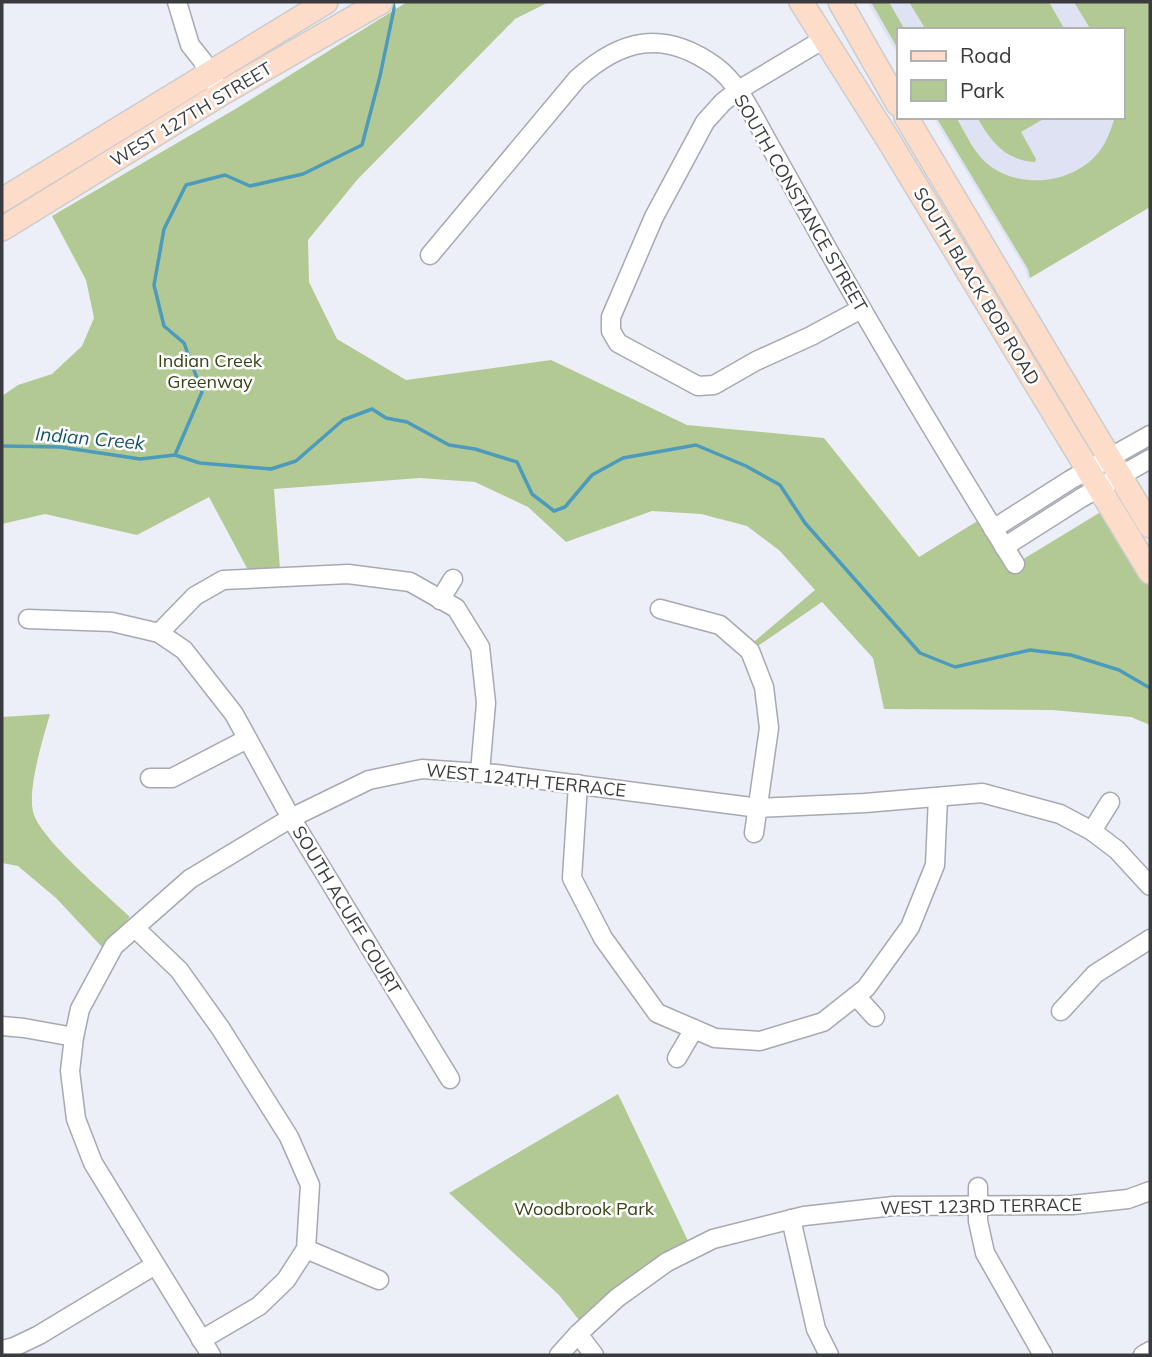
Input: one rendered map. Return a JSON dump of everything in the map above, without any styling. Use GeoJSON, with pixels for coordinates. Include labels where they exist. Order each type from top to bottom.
{"type":"FeatureCollection","features":[{"type":"Feature","properties":{"kind":"main road","name":"WEST 127TH STREET"},"geometry":{"type":"LineString","coordinates":[[2,229],[215,84],[326,2]]}},
{"type":"Feature","properties":{"kind":"main road","name":"WEST 127TH STREET"},"geometry":{"type":"LineString","coordinates":[[2,200],[215,84],[357,17],[381,2]]}},
{"type":"Feature","properties":{"kind":"main road","name":"SOUTH BLACK BOB ROAD"},"geometry":{"type":"LineString","coordinates":[[802,2],[1150,572]]}},
{"type":"Feature","properties":{"kind":"main road"},"geometry":{"type":"LineString","coordinates":[[840,2],[897,102]]}},
{"type":"Feature","properties":{"kind":"main road","name":"SOUTH BLACK BOB ROAD"},"geometry":{"type":"LineString","coordinates":[[907,119],[1150,526]]}},
{"type":"Feature","properties":{"kind":"street"},"geometry":{"type":"LineString","coordinates":[[177,2],[190,44],[215,84]]}},
{"type":"Feature","properties":{"kind":"street"},"geometry":{"type":"LineString","coordinates":[[824,39],[737,91],[705,122],[654,217],[611,317],[611,331],[618,343],[698,386],[714,385],[756,361],[862,309]]}},
{"type":"Feature","properties":{"kind":"street","name":"SOUTH CONSTANCE STREET"},"geometry":{"type":"LineString","coordinates":[[429,255],[577,79],[596,62],[611,52],[641,43],[671,46],[691,52],[723,72],[737,91],[862,309],[1015,564]]}},
{"type":"Feature","properties":{"kind":"street"},"geometry":{"type":"LineString","coordinates":[[993,529],[1115,467],[1150,435]]}},
{"type":"Feature","properties":{"kind":"street"},"geometry":{"type":"LineString","coordinates":[[1115,467],[1150,459]]}},
{"type":"Feature","properties":{"kind":"street"},"geometry":{"type":"LineString","coordinates":[[1004,547],[1094,479]]}},
{"type":"Feature","properties":{"kind":"street"},"geometry":{"type":"LineString","coordinates":[[159,633],[195,596],[223,580],[348,574],[410,582],[456,608],[480,646],[486,704],[480,772]]}},
{"type":"Feature","properties":{"kind":"street"},"geometry":{"type":"LineString","coordinates":[[440,600],[453,579]]}},
{"type":"Feature","properties":{"kind":"street"},"geometry":{"type":"LineString","coordinates":[[660,609],[720,625],[750,652],[764,687],[769,728],[754,833]]}},
{"type":"Feature","properties":{"kind":"street","name":"SOUTH ACUFF COURT"},"geometry":{"type":"LineString","coordinates":[[28,619],[112,622],[159,633],[184,650],[234,714],[291,818],[450,1079]]}},
{"type":"Feature","properties":{"kind":"street"},"geometry":{"type":"LineString","coordinates":[[150,778],[172,778],[247,739]]}},
{"type":"Feature","properties":{"kind":"street","name":"WEST 124TH TERRACE"},"geometry":{"type":"LineString","coordinates":[[211,1355],[93,1164],[79,1126],[70,1071],[74,1038],[80,1009],[114,946],[190,879],[291,818],[369,780],[422,769],[480,772],[759,808],[865,803],[982,793],[1060,814],[1092,831],[1117,850],[1150,886]]}},
{"type":"Feature","properties":{"kind":"street"},"geometry":{"type":"LineString","coordinates":[[578,784],[572,878],[603,938],[657,1013],[715,1038],[760,1041],[824,1022],[866,988],[910,928],[935,865],[938,797]]}},
{"type":"Feature","properties":{"kind":"street"},"geometry":{"type":"LineString","coordinates":[[1092,831],[1110,802]]}},
{"type":"Feature","properties":{"kind":"street"},"geometry":{"type":"LineString","coordinates":[[135,928],[179,970],[221,1028],[289,1137],[310,1185],[306,1250],[286,1280],[259,1306],[201,1340]]}},
{"type":"Feature","properties":{"kind":"street"},"geometry":{"type":"LineString","coordinates":[[1061,1011],[1095,974],[1150,939]]}},
{"type":"Feature","properties":{"kind":"street"},"geometry":{"type":"LineString","coordinates":[[856,996],[875,1017]]}},
{"type":"Feature","properties":{"kind":"street"},"geometry":{"type":"LineString","coordinates":[[2,1026],[74,1038]]}},
{"type":"Feature","properties":{"kind":"street"},"geometry":{"type":"LineString","coordinates":[[677,1058],[694,1029]]}},
{"type":"Feature","properties":{"kind":"street"},"geometry":{"type":"LineString","coordinates":[[978,1187],[978,1221],[985,1253],[1043,1355]]}},
{"type":"Feature","properties":{"kind":"street","name":"WEST 123RD TERRACE"},"geometry":{"type":"LineString","coordinates":[[559,1355],[617,1298],[667,1262],[713,1239],[791,1219],[894,1206],[1108,1203],[1150,1191]]}},
{"type":"Feature","properties":{"kind":"street"},"geometry":{"type":"LineString","coordinates":[[791,1219],[816,1329],[829,1355]]}},
{"type":"Feature","properties":{"kind":"street"},"geometry":{"type":"LineString","coordinates":[[306,1250],[379,1280]]}},
{"type":"Feature","properties":{"kind":"street"},"geometry":{"type":"LineString","coordinates":[[2,1350],[39,1335],[155,1265]]}},
{"type":"Feature","properties":{"kind":"street"},"geometry":{"type":"LineString","coordinates":[[578,1334],[594,1355]]}},
{"type":"Feature","properties":{"kind":"street"},"geometry":{"type":"LineString","coordinates":[[1143,1355],[1150,1351]]}},
{"type":"Feature","properties":{"kind":"shaded area"},"geometry":{"type":"Polygon","coordinates":[[[867,2],[1150,2],[1150,207],[1028,279],[1025,269],[934,119],[1124,119],[1124,28],[897,28],[897,53],[867,2]]]}},
{"type":"Feature","properties":{"kind":"green space","name":"Indian Creek Greenway"},"geometry":{"type":"Polygon","coordinates":[[[407,2],[549,2],[515,19],[357,180],[308,240],[309,282],[337,339],[406,380],[551,360],[687,425],[824,438],[919,557],[979,520],[1015,564],[1104,510],[1150,588],[1150,725],[1131,717],[1052,710],[884,709],[873,658],[822,602],[752,650],[749,646],[815,590],[780,551],[747,526],[701,514],[652,511],[566,542],[528,507],[475,482],[420,478],[274,489],[280,569],[248,570],[209,497],[137,535],[45,514],[2,524],[2,396],[18,385],[52,374],[82,346],[94,318],[86,280],[52,216],[237,108],[407,2]]]}},
{"type":"Feature","properties":{"kind":"green space"},"geometry":{"type":"Polygon","coordinates":[[[871,2],[889,2],[904,28],[897,28],[897,47],[871,2]]]}},
{"type":"Feature","properties":{"kind":"green space"},"geometry":{"type":"Polygon","coordinates":[[[909,2],[1049,2],[1064,28],[925,28],[909,2]]]}},
{"type":"Feature","properties":{"kind":"green space"},"geometry":{"type":"Polygon","coordinates":[[[1074,2],[1150,2],[1150,207],[1030,278],[1028,269],[937,119],[957,119],[979,156],[1003,174],[1032,180],[1048,180],[1076,171],[1099,152],[1114,119],[1124,119],[1124,28],[1090,28],[1074,2]]]}},
{"type":"Feature","properties":{"kind":"green space"},"geometry":{"type":"Polygon","coordinates":[[[978,119],[1044,119],[1021,132],[1036,159],[1035,162],[1015,158],[1000,148],[978,119]]]}},
{"type":"Feature","properties":{"kind":"green space"},"geometry":{"type":"Polygon","coordinates":[[[50,714],[34,780],[34,815],[63,853],[130,917],[102,947],[56,898],[18,866],[2,863],[2,717],[50,714]]]}},
{"type":"Feature","properties":{"kind":"green space","name":"Woodbrook Park"},"geometry":{"type":"Polygon","coordinates":[[[618,1094],[690,1245],[636,1275],[579,1320],[559,1295],[449,1193],[618,1094]]]}},
{"type":"Feature","properties":{"kind":"waterway","name":"Indian Creek"},"geometry":{"type":"LineString","coordinates":[[2,446],[60,447],[140,459],[175,455],[202,392],[184,343],[164,326],[154,285],[164,229],[186,185],[225,175],[250,186],[303,174],[362,145],[380,76],[394,9],[393,2]]}},
{"type":"Feature","properties":{"kind":"waterway"},"geometry":{"type":"LineString","coordinates":[[175,455],[200,463],[271,469],[296,461],[343,420],[372,409],[386,418],[407,422],[449,445],[475,449],[517,462],[532,494],[554,511],[565,507],[592,475],[623,458],[696,445],[746,466],[780,485],[805,523],[920,653],[955,667],[1030,650],[1071,655],[1119,670],[1150,688]]}}]}
